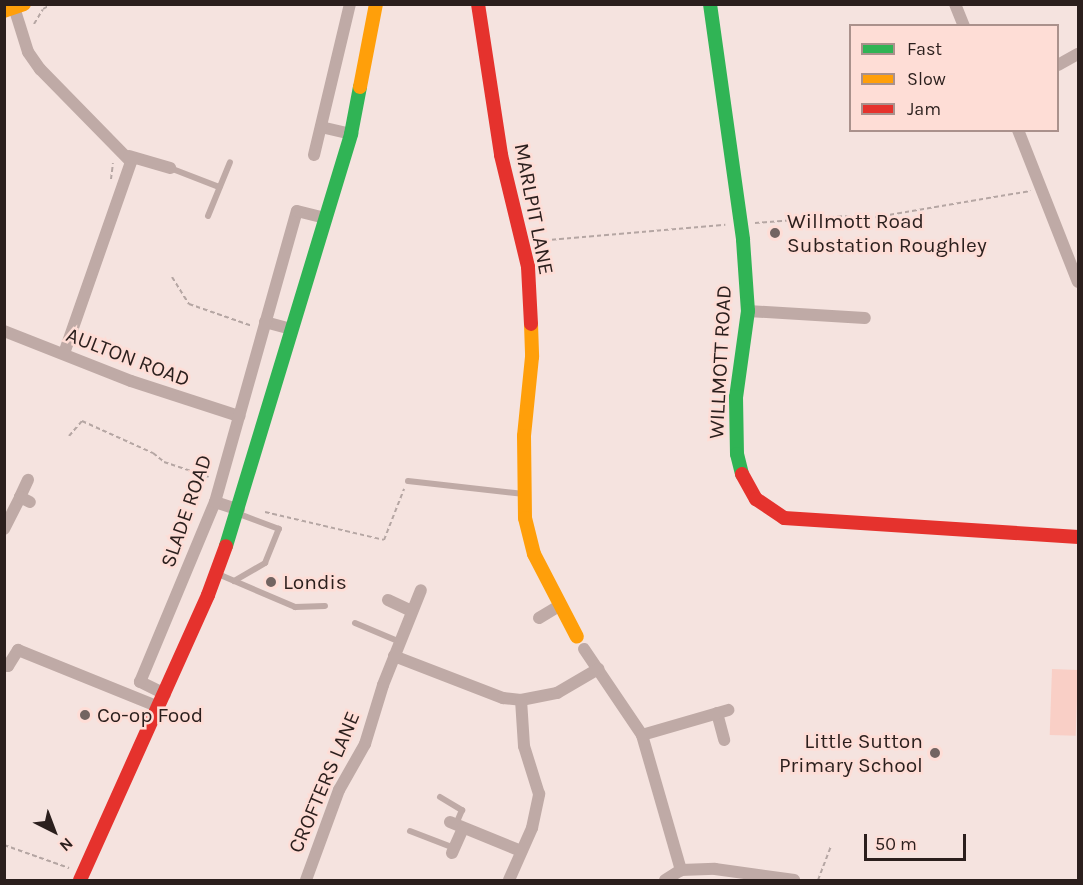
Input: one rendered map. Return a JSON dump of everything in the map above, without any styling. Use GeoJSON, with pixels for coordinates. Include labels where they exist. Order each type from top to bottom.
{"type":"FeatureCollection","features":[{"type":"Feature","properties":{"kind":"street"},"geometry":{"type":"LineString","coordinates":[[314,155],[350,4]]}},
{"type":"Feature","properties":{"kind":"street"},"geometry":{"type":"LineString","coordinates":[[81,878],[165,694],[216,573],[238,512],[351,134],[376,4]]}},
{"type":"Feature","properties":{"kind":"street","name":"MARLPIT LANE"},"geometry":{"type":"LineString","coordinates":[[478,4],[501,155],[528,267],[532,357],[524,436],[525,518],[534,554],[559,606],[581,643]]}},
{"type":"Feature","properties":{"kind":"street","name":"WILLMOTT ROAD"},"geometry":{"type":"LineString","coordinates":[[710,4],[741,224],[748,311],[736,397],[737,454],[743,480],[756,499],[784,518],[1078,537]]}},
{"type":"Feature","properties":{"kind":"street"},"geometry":{"type":"LineString","coordinates":[[955,4],[963,24]]}},
{"type":"Feature","properties":{"kind":"street"},"geometry":{"type":"LineString","coordinates":[[14,7],[23,35],[40,69],[129,156],[170,168]]}},
{"type":"Feature","properties":{"kind":"street"},"geometry":{"type":"LineString","coordinates":[[1059,64],[1078,54]]}},
{"type":"Feature","properties":{"kind":"street"},"geometry":{"type":"LineString","coordinates":[[321,127],[351,134]]}},
{"type":"Feature","properties":{"kind":"street"},"geometry":{"type":"LineString","coordinates":[[1019,132],[1044,188],[1078,282]]}},
{"type":"Feature","properties":{"kind":"street"},"geometry":{"type":"LineString","coordinates":[[64,353],[130,166],[129,156]]}},
{"type":"Feature","properties":{"kind":"street","name":"SLADE ROAD"},"geometry":{"type":"LineString","coordinates":[[165,694],[140,682],[215,502],[297,211],[325,218]]}},
{"type":"Feature","properties":{"kind":"street"},"geometry":{"type":"LineString","coordinates":[[748,311],[865,318]]}},
{"type":"Feature","properties":{"kind":"street"},"geometry":{"type":"LineString","coordinates":[[264,326],[292,329]]}},
{"type":"Feature","properties":{"kind":"street","name":"AULTON ROAD"},"geometry":{"type":"LineString","coordinates":[[4,332],[64,353],[131,381],[239,416]]}},
{"type":"Feature","properties":{"kind":"street"},"geometry":{"type":"LineString","coordinates":[[4,529],[25,499],[28,480]]}},
{"type":"Feature","properties":{"kind":"street"},"geometry":{"type":"LineString","coordinates":[[215,502],[238,512]]}},
{"type":"Feature","properties":{"kind":"street","name":"CROFTERS LANE"},"geometry":{"type":"LineString","coordinates":[[306,880],[339,790],[365,744],[394,656],[421,590]]}},
{"type":"Feature","properties":{"kind":"street"},"geometry":{"type":"LineString","coordinates":[[388,600],[412,611]]}},
{"type":"Feature","properties":{"kind":"street"},"geometry":{"type":"LineString","coordinates":[[539,618],[559,606]]}},
{"type":"Feature","properties":{"kind":"street"},"geometry":{"type":"LineString","coordinates":[[581,643],[642,735],[681,870]]}},
{"type":"Feature","properties":{"kind":"street"},"geometry":{"type":"LineString","coordinates":[[4,664],[8,666],[18,650],[159,707]]}},
{"type":"Feature","properties":{"kind":"street"},"geometry":{"type":"LineString","coordinates":[[394,656],[503,698],[521,700],[557,693],[598,669]]}},
{"type":"Feature","properties":{"kind":"street"},"geometry":{"type":"LineString","coordinates":[[509,880],[532,828],[538,794],[524,746],[521,700]]}},
{"type":"Feature","properties":{"kind":"street"},"geometry":{"type":"LineString","coordinates":[[642,735],[723,712],[724,741]]}},
{"type":"Feature","properties":{"kind":"street"},"geometry":{"type":"LineString","coordinates":[[453,850],[456,825],[521,851]]}},
{"type":"Feature","properties":{"kind":"street"},"geometry":{"type":"LineString","coordinates":[[665,880],[681,870],[748,871],[794,880]]}},
{"type":"Feature","properties":{"kind":"lane"},"geometry":{"type":"LineString","coordinates":[[208,216],[230,162]]}},
{"type":"Feature","properties":{"kind":"lane"},"geometry":{"type":"LineString","coordinates":[[170,168],[219,187]]}},
{"type":"Feature","properties":{"kind":"lane"},"geometry":{"type":"LineString","coordinates":[[408,481],[417,485],[525,495]]}},
{"type":"Feature","properties":{"kind":"lane"},"geometry":{"type":"LineString","coordinates":[[234,581],[265,563],[279,529],[238,512]]}},
{"type":"Feature","properties":{"kind":"lane"},"geometry":{"type":"LineString","coordinates":[[216,573],[295,607],[325,606]]}},
{"type":"Feature","properties":{"kind":"lane"},"geometry":{"type":"LineString","coordinates":[[355,623],[402,637]]}},
{"type":"Feature","properties":{"kind":"lane"},"geometry":{"type":"LineString","coordinates":[[440,797],[462,810],[456,825]]}},
{"type":"Feature","properties":{"kind":"lane"},"geometry":{"type":"LineString","coordinates":[[410,831],[453,850]]}},
{"type":"Feature","properties":{"kind":"path"},"geometry":{"type":"LineString","coordinates":[[23,35],[52,4]]}},
{"type":"Feature","properties":{"kind":"path"},"geometry":{"type":"LineString","coordinates":[[110,184],[114,155]]}},
{"type":"Feature","properties":{"kind":"path"},"geometry":{"type":"LineString","coordinates":[[522,242],[846,216],[853,221],[1044,188]]}},
{"type":"Feature","properties":{"kind":"path"},"geometry":{"type":"LineString","coordinates":[[172,277],[189,304],[222,319],[264,326]]}},
{"type":"Feature","properties":{"kind":"path"},"geometry":{"type":"LineString","coordinates":[[69,436],[82,421],[153,453],[164,462],[220,481]]}},
{"type":"Feature","properties":{"kind":"path"},"geometry":{"type":"LineString","coordinates":[[262,511],[384,540],[408,481]]}},
{"type":"Feature","properties":{"kind":"path"},"geometry":{"type":"LineString","coordinates":[[4,845],[81,878]]}},
{"type":"Feature","properties":{"kind":"path"},"geometry":{"type":"LineString","coordinates":[[818,880],[831,846]]}},
{"type":"Feature","properties":{"kind":"shaded area"},"geometry":{"type":"Polygon","coordinates":[[[1052,669],[1078,670],[1076,736],[1050,735],[1052,669]]]}},
{"type":"Feature","properties":{"kind":"traffic: fast"},"geometry":{"type":"LineString","coordinates":[[710,4],[743,240],[748,311],[736,397],[737,454],[742,474]]}},
{"type":"Feature","properties":{"kind":"traffic: fast"},"geometry":{"type":"LineString","coordinates":[[226,546],[351,134],[360,87]]}},
{"type":"Feature","properties":{"kind":"traffic: slow"},"geometry":{"type":"LineString","coordinates":[[4,11],[24,4]]}},
{"type":"Feature","properties":{"kind":"traffic: slow"},"geometry":{"type":"LineString","coordinates":[[360,87],[376,4]]}},
{"type":"Feature","properties":{"kind":"traffic: slow"},"geometry":{"type":"LineString","coordinates":[[531,324],[532,357],[524,436],[525,518],[534,554],[577,637]]}},
{"type":"Feature","properties":{"kind":"traffic: jam"},"geometry":{"type":"LineString","coordinates":[[478,4],[501,155],[528,267],[531,324]]}},
{"type":"Feature","properties":{"kind":"traffic: jam"},"geometry":{"type":"LineString","coordinates":[[742,474],[756,499],[784,518],[1078,537]]}},
{"type":"Feature","properties":{"kind":"traffic: jam"},"geometry":{"type":"LineString","coordinates":[[80,880],[208,595],[226,546]]}},
{"type":"Feature","properties":{"kind":"place","name":"Willmott Road Substation Roughley"},"geometry":{"type":"Point","coordinates":[775,233]}},
{"type":"Feature","properties":{"kind":"place","name":"Londis"},"geometry":{"type":"Point","coordinates":[271,582]}},
{"type":"Feature","properties":{"kind":"place","name":"Co-op Food"},"geometry":{"type":"Point","coordinates":[85,715]}},
{"type":"Feature","properties":{"kind":"place","name":"Little Sutton Primary School"},"geometry":{"type":"Point","coordinates":[935,753]}}]}
